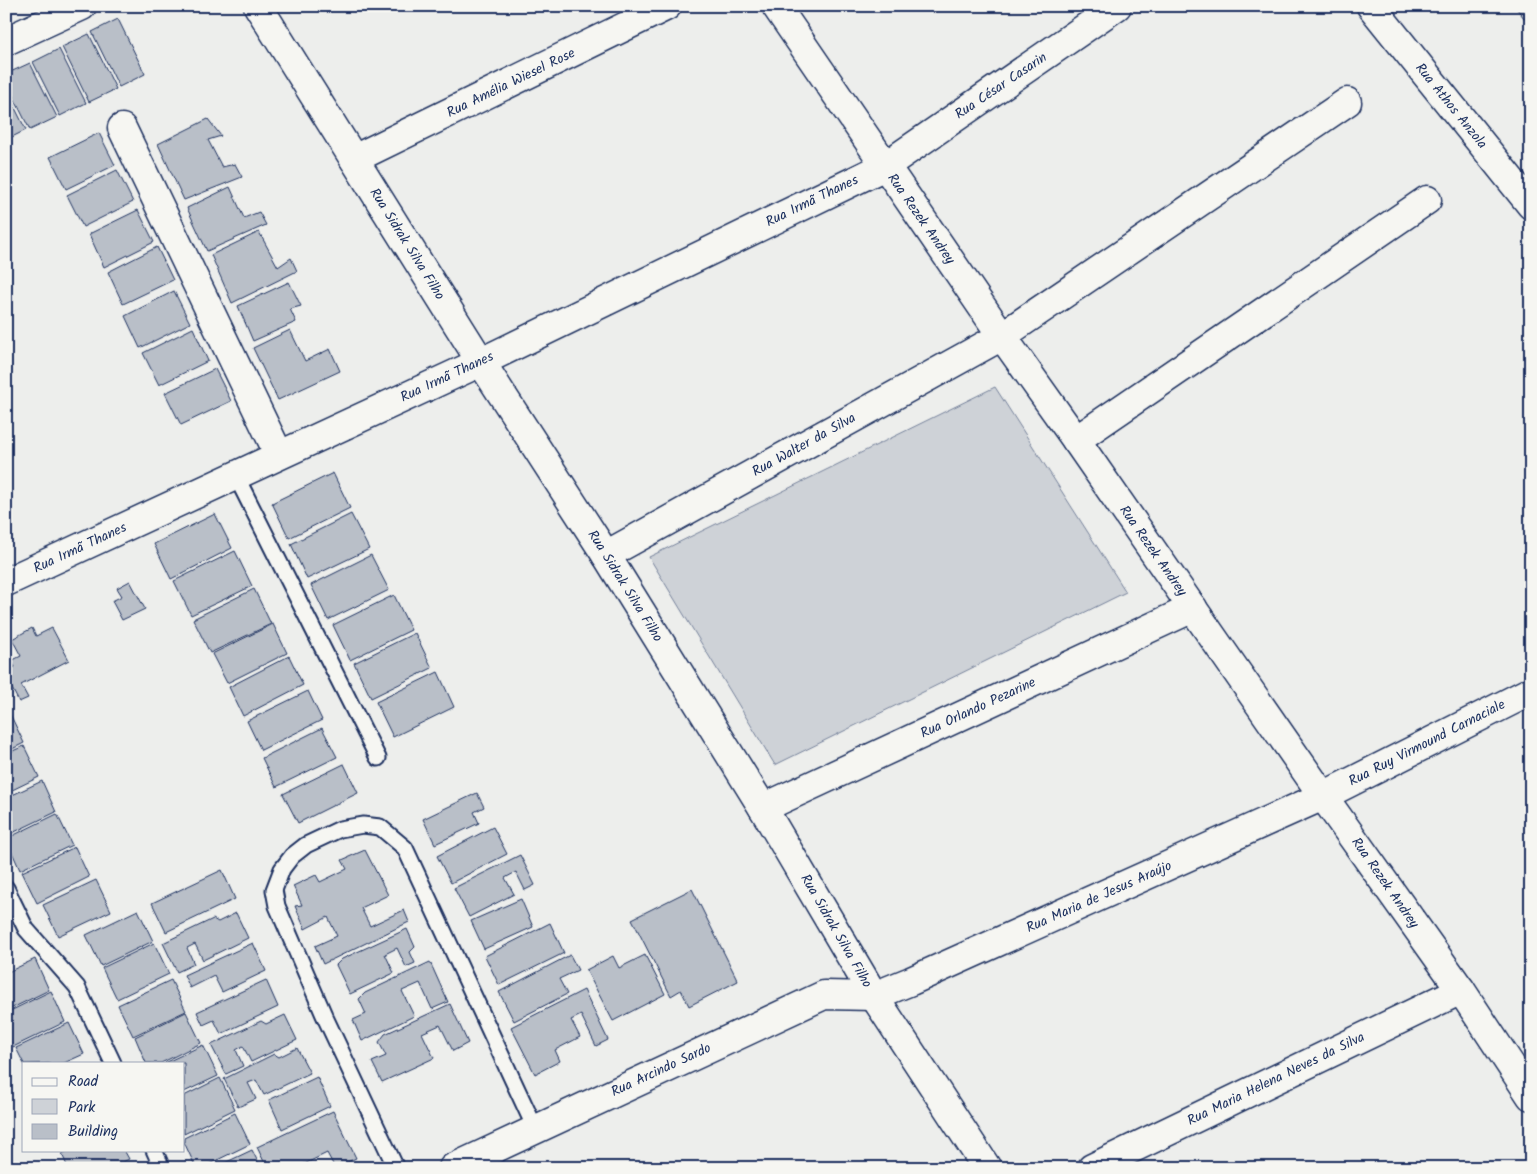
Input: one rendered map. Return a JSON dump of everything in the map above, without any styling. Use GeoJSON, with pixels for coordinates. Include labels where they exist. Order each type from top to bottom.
{"type":"FeatureCollection","features":[{"type":"Feature","properties":{"kind":"street"},"geometry":{"type":"LineString","coordinates":[[6,41],[82,6]]}},
{"type":"Feature","properties":{"kind":"street","name":"Rua Sidrak Silva Filho"},"geometry":{"type":"LineString","coordinates":[[258,6],[481,362],[606,555],[763,808],[874,996],[987,1168]]}},
{"type":"Feature","properties":{"kind":"street","name":"Rua Amélia Wiesel Rose"},"geometry":{"type":"LineString","coordinates":[[354,159],[667,6]]}},
{"type":"Feature","properties":{"kind":"street","name":"Rua Rezek Andrey"},"geometry":{"type":"LineString","coordinates":[[776,6],[884,166],[1460,990],[1531,1096]]}},
{"type":"Feature","properties":{"kind":"street","name":"Rua César Casarin"},"geometry":{"type":"LineString","coordinates":[[884,166],[1117,6]]}},
{"type":"Feature","properties":{"kind":"street","name":"Rua Athos Anzola"},"geometry":{"type":"LineString","coordinates":[[1371,6],[1531,206]]}},
{"type":"Feature","properties":{"kind":"street","name":"Rua Walter da Silva"},"geometry":{"type":"LineString","coordinates":[[606,555],[1002,336],[1347,102]]}},
{"type":"Feature","properties":{"kind":"street"},"geometry":{"type":"LineString","coordinates":[[122,128],[279,455]]}},
{"type":"Feature","properties":{"kind":"street","name":"Rua Irmã Thanes"},"geometry":{"type":"LineString","coordinates":[[6,582],[481,362],[884,166]]}},
{"type":"Feature","properties":{"kind":"street"},"geometry":{"type":"LineString","coordinates":[[1076,440],[1426,200]]}},
{"type":"Feature","properties":{"kind":"street","name":"Rua Orlando Pezarine"},"geometry":{"type":"LineString","coordinates":[[763,808],[1192,608]]}},
{"type":"Feature","properties":{"kind":"street","name":"Rua Ruy Virmound Carnaciale"},"geometry":{"type":"LineString","coordinates":[[1323,796],[1531,691]]}},
{"type":"Feature","properties":{"kind":"street","name":"Rua Maria de Jesus Araújo"},"geometry":{"type":"LineString","coordinates":[[874,996],[1323,796]]}},
{"type":"Feature","properties":{"kind":"street","name":"Rua Maria Helena Neves da Silva"},"geometry":{"type":"LineString","coordinates":[[1092,1168],[1460,990]]}},
{"type":"Feature","properties":{"kind":"street","name":"Rua Arcindo Sardo"},"geometry":{"type":"LineString","coordinates":[[453,1168],[824,995],[874,996]]}},
{"type":"Feature","properties":{"kind":"lane"},"geometry":{"type":"LineString","coordinates":[[236,476],[378,758]]}},
{"type":"Feature","properties":{"kind":"lane"},"geometry":{"type":"LineString","coordinates":[[396,1168],[320,1006],[277,906],[274,890],[282,869],[292,856],[306,845],[340,829],[363,824],[380,827],[405,848],[536,1128]]}},
{"type":"Feature","properties":{"kind":"lane"},"geometry":{"type":"LineString","coordinates":[[6,888],[26,929],[77,987],[113,1062]]}},
{"type":"Feature","properties":{"kind":"lane"},"geometry":{"type":"LineString","coordinates":[[155,1152],[162,1168]]}},
{"type":"Feature","properties":{"kind":"green space"},"geometry":{"type":"Polygon","coordinates":[[[995,387],[1126,592],[775,765],[649,557],[995,387]]]}},
{"type":"Feature","properties":{"kind":"building"},"geometry":{"type":"Polygon","coordinates":[[[1520,6],[1531,6],[1531,27],[1517,9],[1520,6]]]}},
{"type":"Feature","properties":{"kind":"building"},"geometry":{"type":"Polygon","coordinates":[[[118,19],[145,74],[119,87],[92,32],[118,19]]]}},
{"type":"Feature","properties":{"kind":"building"},"geometry":{"type":"Polygon","coordinates":[[[89,34],[116,89],[89,102],[62,47],[89,34]]]}},
{"type":"Feature","properties":{"kind":"building"},"geometry":{"type":"Polygon","coordinates":[[[59,49],[86,103],[60,116],[33,62],[59,49]]]}},
{"type":"Feature","properties":{"kind":"building"},"geometry":{"type":"Polygon","coordinates":[[[30,63],[57,117],[30,130],[6,82],[6,74],[30,63]]]}},
{"type":"Feature","properties":{"kind":"building"},"geometry":{"type":"Polygon","coordinates":[[[6,90],[26,130],[6,140],[6,90]]]}},
{"type":"Feature","properties":{"kind":"building"},"geometry":{"type":"Polygon","coordinates":[[[208,119],[221,136],[208,140],[222,167],[235,164],[242,177],[184,200],[158,144],[208,119]]]}},
{"type":"Feature","properties":{"kind":"building"},"geometry":{"type":"Polygon","coordinates":[[[99,133],[115,165],[66,189],[50,157],[99,133]]]}},
{"type":"Feature","properties":{"kind":"building"},"geometry":{"type":"Polygon","coordinates":[[[117,170],[133,202],[83,227],[67,195],[117,170]]]}},
{"type":"Feature","properties":{"kind":"building"},"geometry":{"type":"Polygon","coordinates":[[[230,187],[244,218],[259,212],[266,225],[207,251],[187,208],[230,187]]]}},
{"type":"Feature","properties":{"kind":"building"},"geometry":{"type":"Polygon","coordinates":[[[138,210],[154,242],[104,267],[89,234],[138,210]]]}},
{"type":"Feature","properties":{"kind":"building"},"geometry":{"type":"Polygon","coordinates":[[[259,232],[278,267],[291,258],[297,271],[232,303],[211,255],[259,232]]]}},
{"type":"Feature","properties":{"kind":"building"},"geometry":{"type":"Polygon","coordinates":[[[157,247],[173,280],[123,304],[108,272],[157,247]]]}},
{"type":"Feature","properties":{"kind":"building"},"geometry":{"type":"Polygon","coordinates":[[[289,282],[301,306],[290,309],[296,322],[253,341],[238,306],[289,282]]]}},
{"type":"Feature","properties":{"kind":"building"},"geometry":{"type":"Polygon","coordinates":[[[174,291],[190,323],[140,348],[125,316],[174,291]]]}},
{"type":"Feature","properties":{"kind":"building"},"geometry":{"type":"Polygon","coordinates":[[[193,328],[208,361],[159,385],[143,353],[193,328]]]}},
{"type":"Feature","properties":{"kind":"building"},"geometry":{"type":"Polygon","coordinates":[[[290,330],[305,361],[330,349],[340,371],[278,400],[253,348],[290,330]]]}},
{"type":"Feature","properties":{"kind":"building"},"geometry":{"type":"Polygon","coordinates":[[[215,369],[231,401],[181,425],[165,393],[215,369]]]}},
{"type":"Feature","properties":{"kind":"building"},"geometry":{"type":"Polygon","coordinates":[[[333,473],[350,508],[289,538],[272,503],[333,473]]]}},
{"type":"Feature","properties":{"kind":"building"},"geometry":{"type":"Polygon","coordinates":[[[215,514],[232,548],[171,579],[154,544],[215,514]]]}},
{"type":"Feature","properties":{"kind":"building"},"geometry":{"type":"Polygon","coordinates":[[[351,514],[369,549],[307,579],[291,544],[351,514]]]}},
{"type":"Feature","properties":{"kind":"building"},"geometry":{"type":"Polygon","coordinates":[[[235,551],[252,586],[191,615],[174,581],[235,551]]]}},
{"type":"Feature","properties":{"kind":"building"},"geometry":{"type":"Polygon","coordinates":[[[371,555],[389,590],[328,620],[311,585],[371,555]]]}},
{"type":"Feature","properties":{"kind":"building"},"geometry":{"type":"Polygon","coordinates":[[[130,581],[145,609],[122,620],[112,601],[122,596],[117,588],[130,581]]]}},
{"type":"Feature","properties":{"kind":"building"},"geometry":{"type":"Polygon","coordinates":[[[254,589],[271,624],[210,653],[193,619],[254,589]]]}},
{"type":"Feature","properties":{"kind":"building"},"geometry":{"type":"Polygon","coordinates":[[[394,595],[411,630],[350,660],[333,625],[394,595]]]}},
{"type":"Feature","properties":{"kind":"building"},"geometry":{"type":"Polygon","coordinates":[[[273,624],[287,653],[227,683],[212,654],[273,624]]]}},
{"type":"Feature","properties":{"kind":"building"},"geometry":{"type":"Polygon","coordinates":[[[32,628],[36,636],[52,628],[69,660],[21,685],[28,698],[19,702],[6,677],[6,672],[15,667],[11,661],[21,656],[12,639],[32,628]]]}},
{"type":"Feature","properties":{"kind":"building"},"geometry":{"type":"Polygon","coordinates":[[[415,633],[432,668],[371,698],[354,663],[415,633]]]}},
{"type":"Feature","properties":{"kind":"building"},"geometry":{"type":"Polygon","coordinates":[[[289,656],[303,685],[243,716],[229,687],[289,656]]]}},
{"type":"Feature","properties":{"kind":"building"},"geometry":{"type":"Polygon","coordinates":[[[438,672],[454,707],[393,737],[376,702],[438,672]]]}},
{"type":"Feature","properties":{"kind":"building"},"geometry":{"type":"Polygon","coordinates":[[[308,691],[322,720],[261,750],[247,721],[308,691]]]}},
{"type":"Feature","properties":{"kind":"building"},"geometry":{"type":"Polygon","coordinates":[[[9,712],[24,743],[6,752],[6,713],[9,712]]]}},
{"type":"Feature","properties":{"kind":"building"},"geometry":{"type":"Polygon","coordinates":[[[322,728],[337,757],[276,787],[262,758],[322,728]]]}},
{"type":"Feature","properties":{"kind":"building"},"geometry":{"type":"Polygon","coordinates":[[[24,746],[39,777],[6,793],[6,754],[24,746]]]}},
{"type":"Feature","properties":{"kind":"building"},"geometry":{"type":"Polygon","coordinates":[[[344,764],[358,793],[298,823],[283,794],[344,764]]]}},
{"type":"Feature","properties":{"kind":"building"},"geometry":{"type":"Polygon","coordinates":[[[42,781],[56,812],[6,836],[6,798],[42,781]]]}},
{"type":"Feature","properties":{"kind":"building"},"geometry":{"type":"Polygon","coordinates":[[[477,793],[484,807],[474,812],[479,823],[435,844],[423,819],[477,793]]]}},
{"type":"Feature","properties":{"kind":"building"},"geometry":{"type":"Polygon","coordinates":[[[57,814],[72,845],[20,870],[6,839],[57,814]]]}},
{"type":"Feature","properties":{"kind":"building"},"geometry":{"type":"Polygon","coordinates":[[[493,827],[507,854],[451,883],[437,856],[493,827]]]}},
{"type":"Feature","properties":{"kind":"building"},"geometry":{"type":"Polygon","coordinates":[[[75,847],[89,877],[37,903],[22,872],[75,847]]]}},
{"type":"Feature","properties":{"kind":"building"},"geometry":{"type":"Polygon","coordinates":[[[365,850],[388,895],[361,908],[370,926],[404,910],[409,922],[323,964],[315,946],[337,936],[328,917],[305,929],[295,906],[302,905],[293,886],[316,875],[320,882],[347,869],[342,860],[365,850]]]}},
{"type":"Feature","properties":{"kind":"building"},"geometry":{"type":"Polygon","coordinates":[[[520,855],[535,885],[525,890],[516,872],[505,878],[514,894],[469,917],[454,888],[520,855]]]}},
{"type":"Feature","properties":{"kind":"building"},"geometry":{"type":"Polygon","coordinates":[[[222,870],[235,899],[166,932],[152,903],[222,870]]]}},
{"type":"Feature","properties":{"kind":"building"},"geometry":{"type":"Polygon","coordinates":[[[96,880],[111,911],[58,936],[43,905],[96,880]]]}},
{"type":"Feature","properties":{"kind":"building"},"geometry":{"type":"Polygon","coordinates":[[[692,889],[738,981],[689,1006],[681,990],[671,996],[632,919],[692,889]]]}},
{"type":"Feature","properties":{"kind":"building"},"geometry":{"type":"Polygon","coordinates":[[[521,899],[533,927],[484,949],[471,921],[521,899]]]}},
{"type":"Feature","properties":{"kind":"building"},"geometry":{"type":"Polygon","coordinates":[[[138,910],[153,941],[101,966],[86,935],[138,910]]]}},
{"type":"Feature","properties":{"kind":"building"},"geometry":{"type":"Polygon","coordinates":[[[236,913],[248,938],[203,960],[195,944],[187,948],[194,964],[177,972],[163,943],[213,919],[218,922],[236,913]]]}},
{"type":"Feature","properties":{"kind":"building"},"geometry":{"type":"Polygon","coordinates":[[[550,923],[564,953],[499,985],[485,956],[550,923]]]}},
{"type":"Feature","properties":{"kind":"building"},"geometry":{"type":"Polygon","coordinates":[[[407,929],[415,947],[410,952],[415,963],[406,967],[397,948],[385,954],[394,973],[350,994],[336,965],[342,959],[407,929]]]}},
{"type":"Feature","properties":{"kind":"building"},"geometry":{"type":"Polygon","coordinates":[[[154,943],[169,974],[117,999],[102,968],[154,943]]]}},
{"type":"Feature","properties":{"kind":"building"},"geometry":{"type":"Polygon","coordinates":[[[253,943],[266,971],[222,992],[214,976],[190,988],[184,975],[253,943]]]}},
{"type":"Feature","properties":{"kind":"building"},"geometry":{"type":"Polygon","coordinates":[[[570,955],[578,970],[559,979],[567,994],[514,1021],[499,992],[570,955]]]}},
{"type":"Feature","properties":{"kind":"building"},"geometry":{"type":"Polygon","coordinates":[[[645,955],[665,994],[613,1021],[586,970],[613,956],[619,968],[645,955]]]}},
{"type":"Feature","properties":{"kind":"building"},"geometry":{"type":"Polygon","coordinates":[[[35,959],[49,990],[6,1011],[6,973],[35,959]]]}},
{"type":"Feature","properties":{"kind":"building"},"geometry":{"type":"Polygon","coordinates":[[[430,962],[448,1002],[432,1009],[420,983],[402,991],[414,1016],[362,1041],[353,1020],[366,1014],[359,999],[365,993],[430,962]]]}},
{"type":"Feature","properties":{"kind":"building"},"geometry":{"type":"Polygon","coordinates":[[[171,980],[186,1011],[133,1036],[118,1005],[171,980]]]}},
{"type":"Feature","properties":{"kind":"building"},"geometry":{"type":"Polygon","coordinates":[[[266,980],[278,1007],[221,1034],[214,1020],[203,1025],[197,1012],[266,980]]]}},
{"type":"Feature","properties":{"kind":"building"},"geometry":{"type":"Polygon","coordinates":[[[584,990],[608,1040],[596,1046],[581,1015],[571,1020],[580,1037],[555,1050],[560,1061],[535,1074],[511,1027],[584,990]]]}},
{"type":"Feature","properties":{"kind":"building"},"geometry":{"type":"Polygon","coordinates":[[[51,991],[65,1022],[13,1047],[6,1032],[6,1013],[51,991]]]}},
{"type":"Feature","properties":{"kind":"building"},"geometry":{"type":"Polygon","coordinates":[[[450,1004],[468,1043],[453,1051],[440,1025],[422,1033],[434,1058],[382,1082],[372,1062],[386,1056],[379,1042],[385,1034],[450,1004]]]}},
{"type":"Feature","properties":{"kind":"building"},"geometry":{"type":"Polygon","coordinates":[[[186,1012],[201,1043],[163,1062],[146,1062],[135,1037],[186,1012]]]}},
{"type":"Feature","properties":{"kind":"building"},"geometry":{"type":"Polygon","coordinates":[[[285,1015],[297,1040],[251,1062],[243,1046],[236,1050],[243,1066],[226,1074],[211,1045],[261,1021],[266,1024],[285,1015]]]}},
{"type":"Feature","properties":{"kind":"building"},"geometry":{"type":"Polygon","coordinates":[[[69,1023],[84,1054],[66,1062],[23,1062],[16,1048],[69,1023]]]}},
{"type":"Feature","properties":{"kind":"building"},"geometry":{"type":"Polygon","coordinates":[[[203,1045],[218,1076],[185,1092],[185,1062],[167,1062],[203,1045]]]}},
{"type":"Feature","properties":{"kind":"building"},"geometry":{"type":"Polygon","coordinates":[[[297,1048],[310,1073],[264,1095],[256,1080],[248,1083],[256,1099],[238,1107],[224,1079],[274,1054],[279,1057],[297,1048]]]}},
{"type":"Feature","properties":{"kind":"building"},"geometry":{"type":"Polygon","coordinates":[[[317,1077],[330,1106],[282,1129],[269,1100],[317,1077]]]}},
{"type":"Feature","properties":{"kind":"building"},"geometry":{"type":"Polygon","coordinates":[[[220,1078],[235,1109],[185,1134],[185,1096],[220,1078]]]}},
{"type":"Feature","properties":{"kind":"building"},"geometry":{"type":"Polygon","coordinates":[[[333,1111],[356,1158],[335,1168],[327,1153],[296,1168],[267,1168],[257,1147],[333,1111]]]}},
{"type":"Feature","properties":{"kind":"building"},"geometry":{"type":"Polygon","coordinates":[[[235,1113],[250,1144],[201,1168],[196,1168],[185,1144],[185,1138],[235,1113]]]}},
{"type":"Feature","properties":{"kind":"building"},"geometry":{"type":"Polygon","coordinates":[[[252,1150],[261,1168],[214,1168],[252,1150]]]}},
{"type":"Feature","properties":{"kind":"building"},"geometry":{"type":"Polygon","coordinates":[[[66,1152],[125,1152],[129,1159],[111,1168],[68,1168],[62,1154],[66,1152]]]}}]}
